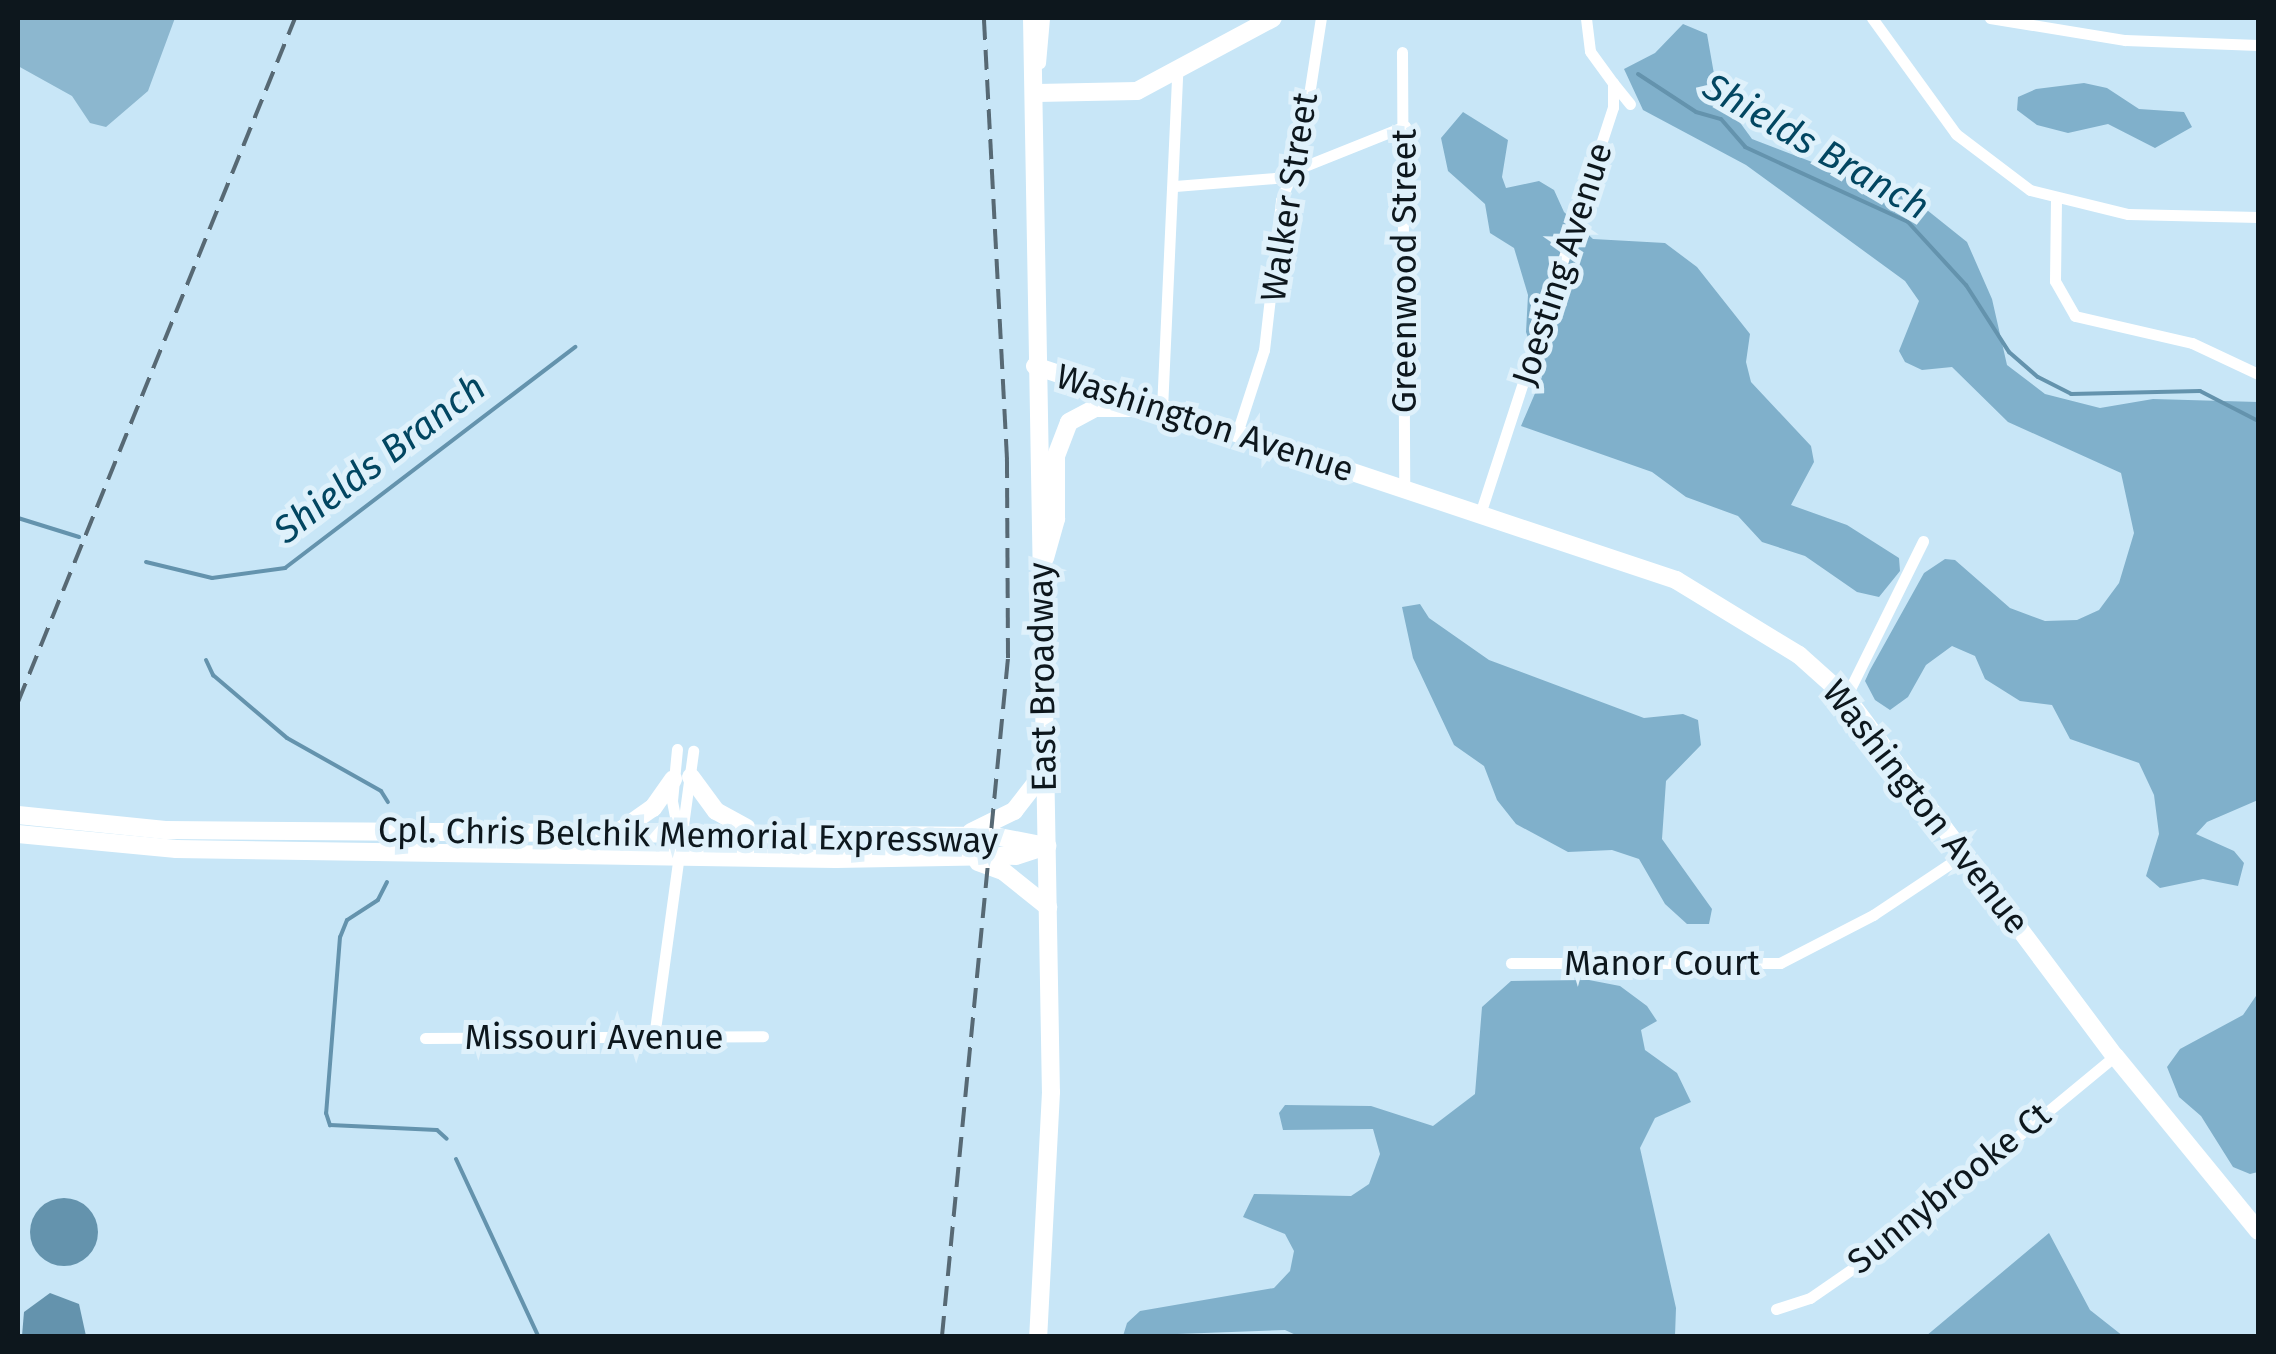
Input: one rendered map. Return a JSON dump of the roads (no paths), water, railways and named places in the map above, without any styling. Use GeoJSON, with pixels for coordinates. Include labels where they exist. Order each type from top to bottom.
{"type":"FeatureCollection","features":[{"type":"Feature","properties":{"kind":"main road","name":"East Broadway"},"geometry":{"type":"LineString","coordinates":[[1032,18],[1037,93],[1035,366],[1051,1092],[1038,1336]]}},
{"type":"Feature","properties":{"kind":"main road"},"geometry":{"type":"LineString","coordinates":[[1037,93],[1123,94],[1177,73],[1273,18]]}},
{"type":"Feature","properties":{"kind":"main road","name":"Washington Avenue"},"geometry":{"type":"LineString","coordinates":[[1035,366],[1676,580],[1798,656],[1846,697],[2116,1056],[2258,1231]]}},
{"type":"Feature","properties":{"kind":"main road"},"geometry":{"type":"LineString","coordinates":[[1040,578],[1056,519],[1056,456],[1069,422],[1095,408],[1162,409]]}},
{"type":"Feature","properties":{"kind":"main road"},"geometry":{"type":"LineString","coordinates":[[960,836],[1014,811],[1045,770]]}},
{"type":"Feature","properties":{"kind":"main road"},"geometry":{"type":"LineString","coordinates":[[615,832],[652,808],[682,778],[716,811],[757,832]]}},
{"type":"Feature","properties":{"kind":"main road","name":"Cpl. Chris Belchik Memorial Expressway"},"geometry":{"type":"LineString","coordinates":[[18,815],[165,830],[757,832],[960,836],[1047,846]]}},
{"type":"Feature","properties":{"kind":"main road","name":"Cpl. Chris Belchik Memorial Expressway"},"geometry":{"type":"LineString","coordinates":[[18,834],[176,849],[675,856],[1016,856],[1047,846]]}},
{"type":"Feature","properties":{"kind":"main road"},"geometry":{"type":"LineString","coordinates":[[963,857],[1003,871],[1048,906]]}},
{"type":"Feature","properties":{"kind":"street"},"geometry":{"type":"LineString","coordinates":[[1037,93],[1044,18]]}},
{"type":"Feature","properties":{"kind":"street","name":"Walker Street"},"geometry":{"type":"LineString","coordinates":[[1237,434],[1264,350],[1281,200],[1295,166],[1321,18]]}},
{"type":"Feature","properties":{"kind":"street"},"geometry":{"type":"LineString","coordinates":[[1586,18],[1590,51],[1630,104]]}},
{"type":"Feature","properties":{"kind":"street"},"geometry":{"type":"LineString","coordinates":[[1872,18],[1956,134],[2004,174],[2056,199],[2128,214],[2258,217]]}},
{"type":"Feature","properties":{"kind":"street"},"geometry":{"type":"LineString","coordinates":[[1990,18],[2125,40],[2258,45]]}},
{"type":"Feature","properties":{"kind":"street","name":"Greenwood Street"},"geometry":{"type":"LineString","coordinates":[[1402,52],[1404,488]]}},
{"type":"Feature","properties":{"kind":"street"},"geometry":{"type":"LineString","coordinates":[[1162,409],[1175,186],[1177,73]]}},
{"type":"Feature","properties":{"kind":"street","name":"Joesting Avenue"},"geometry":{"type":"LineString","coordinates":[[1480,514],[1575,232],[1613,107],[1613,83]]}},
{"type":"Feature","properties":{"kind":"street"},"geometry":{"type":"LineString","coordinates":[[1175,186],[1275,178],[1295,166],[1404,126]]}},
{"type":"Feature","properties":{"kind":"street"},"geometry":{"type":"LineString","coordinates":[[2056,199],[2055,281],[2065,306],[2083,321],[2150,331],[2222,354],[2258,374]]}},
{"type":"Feature","properties":{"kind":"street"},"geometry":{"type":"LineString","coordinates":[[1846,697],[1922,541]]}},
{"type":"Feature","properties":{"kind":"street"},"geometry":{"type":"LineString","coordinates":[[654,1037],[678,832],[682,778],[677,749]]}},
{"type":"Feature","properties":{"kind":"street"},"geometry":{"type":"LineString","coordinates":[[682,778],[693,751]]}},
{"type":"Feature","properties":{"kind":"street","name":"Manor Court"},"geometry":{"type":"LineString","coordinates":[[1510,964],[1780,963],[1873,915],[1963,855]]}},
{"type":"Feature","properties":{"kind":"street","name":"Missouri Avenue"},"geometry":{"type":"LineString","coordinates":[[425,1038],[763,1036]]}},
{"type":"Feature","properties":{"kind":"street","name":"Sunnybrooke Ct"},"geometry":{"type":"LineString","coordinates":[[1776,1309],[1810,1298],[1884,1247],[2116,1056]]}},
{"type":"Feature","properties":{"kind":"waterway","name":"Shields Branch"},"geometry":{"type":"LineString","coordinates":[[1638,74],[1696,112],[1721,119],[1745,147],[1908,222],[1966,285],[2009,352],[2038,377],[2071,394],[2200,391],[2258,421]]}},
{"type":"Feature","properties":{"kind":"waterway"},"geometry":{"type":"LineString","coordinates":[[146,562],[212,578],[285,568],[575,347]]}},
{"type":"Feature","properties":{"kind":"waterway","name":"Shields Branch"},"geometry":{"type":"LineString","coordinates":[[18,518],[79,537]]}},
{"type":"Feature","properties":{"kind":"waterway"},"geometry":{"type":"LineString","coordinates":[[206,660],[213,675],[287,738],[381,791],[388,802]]}},
{"type":"Feature","properties":{"kind":"waterway"},"geometry":{"type":"LineString","coordinates":[[387,882],[378,900],[347,920],[340,937],[326,1113],[330,1125],[437,1130],[447,1139]]}},
{"type":"Feature","properties":{"kind":"waterway"},"geometry":{"type":"LineString","coordinates":[[456,1159],[538,1336]]}},
{"type":"Feature","properties":{"kind":"railway"},"geometry":{"type":"LineString","coordinates":[[18,702],[295,18]]}},
{"type":"Feature","properties":{"kind":"railway"},"geometry":{"type":"LineString","coordinates":[[942,1336],[1008,658],[1007,459],[984,18]]}}]}
